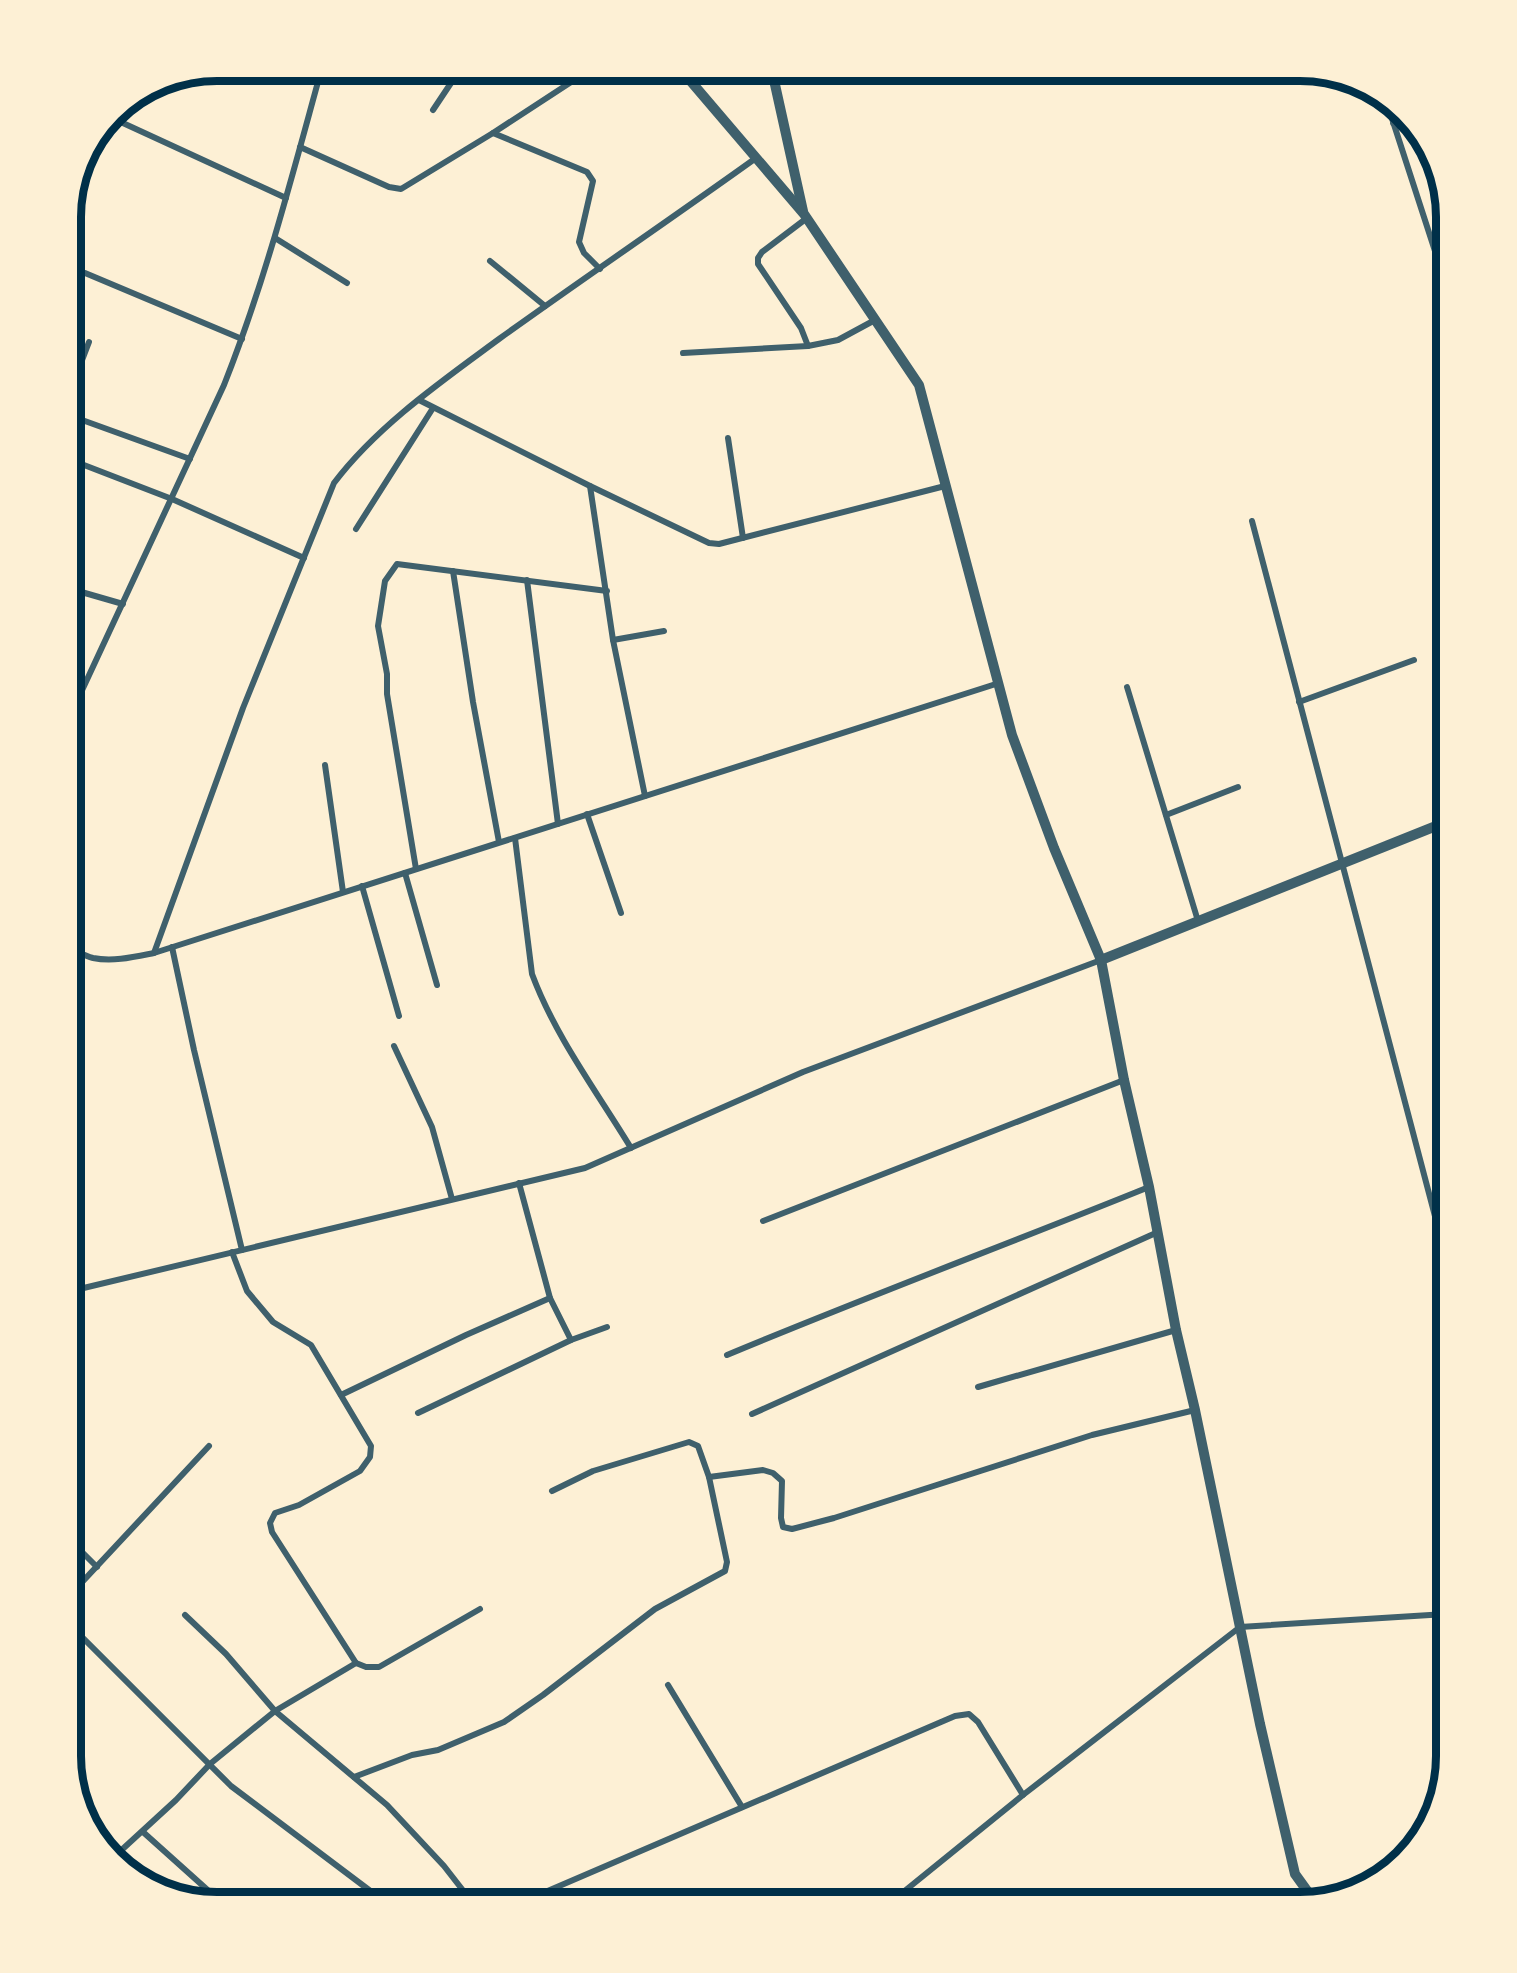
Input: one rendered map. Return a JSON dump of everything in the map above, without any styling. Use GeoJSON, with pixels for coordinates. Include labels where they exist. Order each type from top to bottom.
{"type":"FeatureCollection","features":[{"type":"Feature","properties":{"kind":"street"},"geometry":{"type":"LineString","coordinates":[[81,693],[224,385],[242,339],[275,238],[318,81]]}},
{"type":"Feature","properties":{"kind":"street"},"geometry":{"type":"LineString","coordinates":[[433,110],[452,81]]}},
{"type":"Feature","properties":{"kind":"street"},"geometry":{"type":"LineString","coordinates":[[300,147],[389,187],[401,189],[573,81]]}},
{"type":"Feature","properties":{"kind":"street"},"geometry":{"type":"LineString","coordinates":[[691,81],[806,216],[919,385],[1016,746],[1054,848],[1101,960],[1124,1080],[1149,1187],[1176,1330],[1195,1410],[1260,1724],[1295,1874],[1308,1892]]}},
{"type":"Feature","properties":{"kind":"street"},"geometry":{"type":"LineString","coordinates":[[774,81],[806,216]]}},
{"type":"Feature","properties":{"kind":"street"},"geometry":{"type":"LineString","coordinates":[[1391,116],[1436,254]]}},
{"type":"Feature","properties":{"kind":"street"},"geometry":{"type":"LineString","coordinates":[[121,121],[286,198]]}},
{"type":"Feature","properties":{"kind":"street"},"geometry":{"type":"LineString","coordinates":[[1393,123],[1397,122]]}},
{"type":"Feature","properties":{"kind":"street"},"geometry":{"type":"LineString","coordinates":[[493,133],[587,172],[591,176],[593,181],[579,242],[584,252],[600,269]]}},
{"type":"Feature","properties":{"kind":"street"},"geometry":{"type":"LineString","coordinates":[[154,952],[243,708],[334,483],[353,458],[435,386],[757,158]]}},
{"type":"Feature","properties":{"kind":"street"},"geometry":{"type":"LineString","coordinates":[[806,216],[762,252],[758,258],[758,264],[801,328],[808,346]]}},
{"type":"Feature","properties":{"kind":"street"},"geometry":{"type":"LineString","coordinates":[[275,238],[347,283]]}},
{"type":"Feature","properties":{"kind":"street"},"geometry":{"type":"LineString","coordinates":[[490,261],[545,306]]}},
{"type":"Feature","properties":{"kind":"street"},"geometry":{"type":"LineString","coordinates":[[81,273],[242,339]]}},
{"type":"Feature","properties":{"kind":"street"},"geometry":{"type":"LineString","coordinates":[[683,354],[808,346],[838,340],[875,320]]}},
{"type":"Feature","properties":{"kind":"street"},"geometry":{"type":"LineString","coordinates":[[81,363],[89,342]]}},
{"type":"Feature","properties":{"kind":"street"},"geometry":{"type":"LineString","coordinates":[[419,400],[709,543],[719,544],[945,486]]}},
{"type":"Feature","properties":{"kind":"street"},"geometry":{"type":"LineString","coordinates":[[356,529],[433,408]]}},
{"type":"Feature","properties":{"kind":"street"},"geometry":{"type":"LineString","coordinates":[[81,420],[190,459]]}},
{"type":"Feature","properties":{"kind":"street"},"geometry":{"type":"LineString","coordinates":[[728,438],[743,538]]}},
{"type":"Feature","properties":{"kind":"street"},"geometry":{"type":"LineString","coordinates":[[81,464],[172,499],[304,558]]}},
{"type":"Feature","properties":{"kind":"street"},"geometry":{"type":"LineString","coordinates":[[590,486],[613,640],[645,796]]}},
{"type":"Feature","properties":{"kind":"street"},"geometry":{"type":"LineString","coordinates":[[1252,521],[1436,1220]]}},
{"type":"Feature","properties":{"kind":"street"},"geometry":{"type":"LineString","coordinates":[[416,869],[378,627],[385,581],[397,564],[607,591]]}},
{"type":"Feature","properties":{"kind":"street"},"geometry":{"type":"LineString","coordinates":[[453,571],[499,843]]}},
{"type":"Feature","properties":{"kind":"street"},"geometry":{"type":"LineString","coordinates":[[527,580],[558,824]]}},
{"type":"Feature","properties":{"kind":"street"},"geometry":{"type":"LineString","coordinates":[[81,592],[123,604]]}},
{"type":"Feature","properties":{"kind":"street"},"geometry":{"type":"LineString","coordinates":[[613,640],[664,631]]}},
{"type":"Feature","properties":{"kind":"street"},"geometry":{"type":"LineString","coordinates":[[1299,702],[1414,660]]}},
{"type":"Feature","properties":{"kind":"street"},"geometry":{"type":"LineString","coordinates":[[81,954],[104,960],[123,959],[172,947],[999,683]]}},
{"type":"Feature","properties":{"kind":"street"},"geometry":{"type":"LineString","coordinates":[[1127,687],[1198,921]]}},
{"type":"Feature","properties":{"kind":"street"},"geometry":{"type":"LineString","coordinates":[[325,765],[343,892]]}},
{"type":"Feature","properties":{"kind":"street"},"geometry":{"type":"LineString","coordinates":[[1166,815],[1238,787]]}},
{"type":"Feature","properties":{"kind":"street"},"geometry":{"type":"LineString","coordinates":[[587,814],[621,914]]}},
{"type":"Feature","properties":{"kind":"street"},"geometry":{"type":"LineString","coordinates":[[81,1289],[585,1168],[803,1072],[1101,960],[1436,826]]}},
{"type":"Feature","properties":{"kind":"street"},"geometry":{"type":"LineString","coordinates":[[515,837],[532,975],[552,1019],[631,1148]]}},
{"type":"Feature","properties":{"kind":"street"},"geometry":{"type":"LineString","coordinates":[[405,873],[437,985]]}},
{"type":"Feature","properties":{"kind":"street"},"geometry":{"type":"LineString","coordinates":[[362,886],[399,1016]]}},
{"type":"Feature","properties":{"kind":"street"},"geometry":{"type":"LineString","coordinates":[[172,947],[242,1250]]}},
{"type":"Feature","properties":{"kind":"street"},"geometry":{"type":"LineString","coordinates":[[394,1047],[432,1126],[453,1199]]}},
{"type":"Feature","properties":{"kind":"street"},"geometry":{"type":"LineString","coordinates":[[763,1221],[1124,1080]]}},
{"type":"Feature","properties":{"kind":"street"},"geometry":{"type":"LineString","coordinates":[[519,1183],[550,1298],[571,1340]]}},
{"type":"Feature","properties":{"kind":"street"},"geometry":{"type":"LineString","coordinates":[[727,1355],[817,1317],[1011,1244],[1149,1187]]}},
{"type":"Feature","properties":{"kind":"street"},"geometry":{"type":"LineString","coordinates":[[752,1414],[1158,1232]]}},
{"type":"Feature","properties":{"kind":"street"},"geometry":{"type":"LineString","coordinates":[[232,1252],[247,1291],[273,1322],[311,1345],[371,1446],[370,1457],[360,1472],[299,1505],[275,1513],[270,1523],[272,1532],[356,1663],[366,1667],[379,1666],[480,1609]]}},
{"type":"Feature","properties":{"kind":"street"},"geometry":{"type":"LineString","coordinates":[[341,1395],[466,1335],[550,1298]]}},
{"type":"Feature","properties":{"kind":"street"},"geometry":{"type":"LineString","coordinates":[[418,1413],[571,1340],[607,1327]]}},
{"type":"Feature","properties":{"kind":"street"},"geometry":{"type":"LineString","coordinates":[[978,1387],[1176,1330]]}},
{"type":"Feature","properties":{"kind":"street"},"geometry":{"type":"LineString","coordinates":[[709,1477],[763,1470],[772,1473],[782,1481],[781,1518],[783,1527],[792,1529],[834,1518],[1092,1435],[1195,1410]]}},
{"type":"Feature","properties":{"kind":"street"},"geometry":{"type":"LineString","coordinates":[[354,1777],[412,1755],[438,1750],[504,1722],[655,1609],[725,1571],[727,1562],[709,1477],[698,1446],[689,1442],[593,1471],[552,1491]]}},
{"type":"Feature","properties":{"kind":"street"},"geometry":{"type":"LineString","coordinates":[[81,1583],[209,1446]]}},
{"type":"Feature","properties":{"kind":"street"},"geometry":{"type":"LineString","coordinates":[[81,1552],[97,1567]]}},
{"type":"Feature","properties":{"kind":"street"},"geometry":{"type":"LineString","coordinates":[[185,1615],[226,1654],[275,1711],[387,1804],[444,1866],[464,1892]]}},
{"type":"Feature","properties":{"kind":"street"},"geometry":{"type":"LineString","coordinates":[[903,1892],[1023,1795],[1240,1627],[1436,1615]]}},
{"type":"Feature","properties":{"kind":"street"},"geometry":{"type":"LineString","coordinates":[[81,1637],[231,1786],[372,1892]]}},
{"type":"Feature","properties":{"kind":"street"},"geometry":{"type":"LineString","coordinates":[[120,1851],[144,1832],[210,1764],[275,1711],[356,1663]]}},
{"type":"Feature","properties":{"kind":"street"},"geometry":{"type":"LineString","coordinates":[[668,1685],[742,1807]]}},
{"type":"Feature","properties":{"kind":"street"},"geometry":{"type":"LineString","coordinates":[[545,1892],[955,1716],[969,1714],[978,1722],[1023,1795]]}},
{"type":"Feature","properties":{"kind":"street"},"geometry":{"type":"LineString","coordinates":[[144,1832],[210,1892]]}}]}
